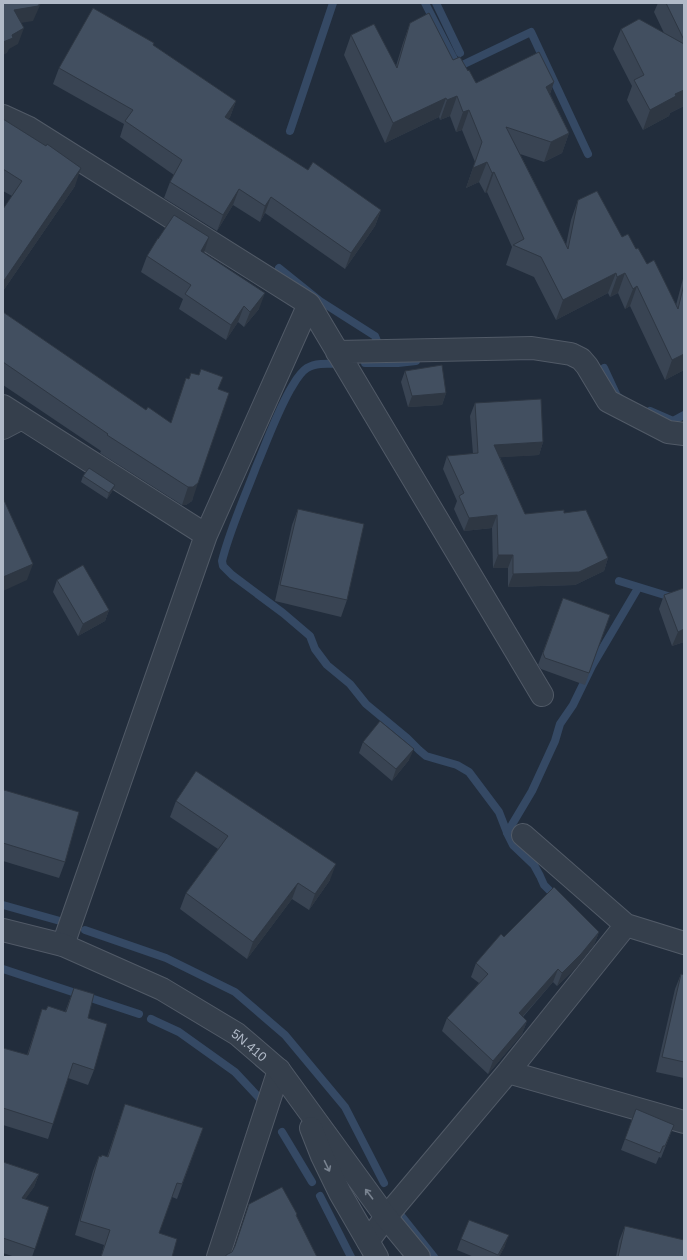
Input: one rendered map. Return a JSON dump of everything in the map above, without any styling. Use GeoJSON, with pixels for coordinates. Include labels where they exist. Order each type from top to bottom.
{"type":"FeatureCollection","features":[{"type":"Feature","properties":{"kind":"street"},"geometry":{"type":"LineString","coordinates":[[3,116],[29,128],[309,304],[542,695]]}},
{"type":"Feature","properties":{"kind":"street"},"geometry":{"type":"LineString","coordinates":[[63,946],[206,535],[309,304]]}},
{"type":"Feature","properties":{"kind":"street"},"geometry":{"type":"LineString","coordinates":[[337,352],[532,348],[571,354],[581,359],[587,366],[608,401],[668,432],[684,434]]}},
{"type":"Feature","properties":{"kind":"street"},"geometry":{"type":"LineString","coordinates":[[3,406],[12,423],[206,535]]}},
{"type":"Feature","properties":{"kind":"street"},"geometry":{"type":"LineString","coordinates":[[523,835],[626,925],[684,943]]}},
{"type":"Feature","properties":{"kind":"street"},"geometry":{"type":"LineString","coordinates":[[372,1249],[386,1217],[508,1072],[626,925]]}},
{"type":"Feature","properties":{"kind":"street","name":"5N.410"},"geometry":{"type":"LineString","coordinates":[[3,930],[63,946],[162,989],[237,1034],[279,1070],[353,1174],[419,1257]]}},
{"type":"Feature","properties":{"kind":"street"},"geometry":{"type":"LineString","coordinates":[[218,1257],[279,1070]]}},
{"type":"Feature","properties":{"kind":"street"},"geometry":{"type":"LineString","coordinates":[[508,1072],[684,1122]]}},
{"type":"Feature","properties":{"kind":"street"},"geometry":{"type":"LineString","coordinates":[[296,1092],[322,1156],[340,1193],[372,1249]]}},
{"type":"Feature","properties":{"kind":"building"},"geometry":{"type":"Polygon","coordinates":[[[3,3],[40,3],[38,6],[14,10],[24,28],[12,35],[13,38],[3,42],[3,3]]]}},
{"type":"Feature","properties":{"kind":"building"},"geometry":{"type":"Polygon","coordinates":[[[666,3],[684,3],[684,40],[666,3]]]}},
{"type":"Feature","properties":{"kind":"building"},"geometry":{"type":"Polygon","coordinates":[[[93,8],[154,43],[153,45],[236,101],[225,117],[308,170],[313,162],[381,210],[351,253],[271,197],[265,206],[239,189],[223,215],[170,182],[182,160],[125,121],[133,110],[59,68],[93,8]]]}},
{"type":"Feature","properties":{"kind":"building"},"geometry":{"type":"Polygon","coordinates":[[[429,13],[453,60],[460,57],[476,83],[539,52],[554,82],[546,87],[569,133],[551,142],[506,127],[568,249],[578,200],[597,191],[622,237],[628,234],[636,249],[638,248],[647,264],[654,260],[678,309],[684,284],[684,354],[672,360],[637,286],[633,289],[625,273],[617,277],[616,273],[563,300],[541,257],[513,245],[524,239],[494,172],[492,173],[487,162],[473,168],[482,142],[469,110],[463,112],[457,96],[447,100],[446,98],[393,123],[351,35],[374,24],[397,68],[410,23],[429,13]]]}},
{"type":"Feature","properties":{"kind":"building"},"geometry":{"type":"Polygon","coordinates":[[[639,19],[684,44],[684,90],[650,110],[634,80],[644,75],[621,29],[639,19]]]}},
{"type":"Feature","properties":{"kind":"building"},"geometry":{"type":"Polygon","coordinates":[[[3,119],[46,146],[47,144],[81,168],[3,282],[3,209],[22,181],[3,169],[3,119]]]}},
{"type":"Feature","properties":{"kind":"building"},"geometry":{"type":"Polygon","coordinates":[[[174,215],[209,237],[201,251],[265,293],[250,312],[244,306],[231,325],[185,294],[191,285],[147,256],[174,215]]]}},
{"type":"Feature","properties":{"kind":"building"},"geometry":{"type":"Polygon","coordinates":[[[3,312],[146,410],[148,407],[171,423],[186,378],[189,379],[191,373],[199,375],[201,369],[223,377],[218,389],[229,393],[198,483],[193,487],[188,487],[107,435],[108,434],[3,362],[3,312]]]}},
{"type":"Feature","properties":{"kind":"building"},"geometry":{"type":"Polygon","coordinates":[[[442,365],[446,393],[412,396],[405,371],[442,365]]]}},
{"type":"Feature","properties":{"kind":"building"},"geometry":{"type":"Polygon","coordinates":[[[541,399],[543,442],[494,445],[525,514],[564,510],[564,513],[586,510],[608,558],[579,572],[513,574],[513,555],[498,555],[497,515],[469,518],[459,496],[464,493],[447,456],[478,453],[475,403],[541,399]]]}},
{"type":"Feature","properties":{"kind":"building"},"geometry":{"type":"Polygon","coordinates":[[[89,468],[115,485],[109,493],[83,476],[89,468]]]}},
{"type":"Feature","properties":{"kind":"building"},"geometry":{"type":"Polygon","coordinates":[[[3,498],[33,564],[3,577],[3,498]]]}},
{"type":"Feature","properties":{"kind":"building"},"geometry":{"type":"Polygon","coordinates":[[[298,509],[364,524],[347,600],[280,585],[298,509]]]}},
{"type":"Feature","properties":{"kind":"building"},"geometry":{"type":"Polygon","coordinates":[[[83,565],[109,610],[83,624],[57,580],[83,565]]]}},
{"type":"Feature","properties":{"kind":"building"},"geometry":{"type":"Polygon","coordinates":[[[684,588],[684,629],[678,632],[664,595],[684,588]]]}},
{"type":"Feature","properties":{"kind":"building"},"geometry":{"type":"Polygon","coordinates":[[[563,598],[610,615],[589,673],[545,658],[543,653],[563,598]]]}},
{"type":"Feature","properties":{"kind":"building"},"geometry":{"type":"Polygon","coordinates":[[[380,721],[414,749],[396,769],[363,742],[380,721]]]}},
{"type":"Feature","properties":{"kind":"building"},"geometry":{"type":"Polygon","coordinates":[[[196,771],[336,864],[315,894],[298,883],[253,942],[186,893],[228,836],[176,801],[196,771]]]}},
{"type":"Feature","properties":{"kind":"building"},"geometry":{"type":"Polygon","coordinates":[[[4,790],[79,812],[65,862],[3,843],[4,790]]]}},
{"type":"Feature","properties":{"kind":"building"},"geometry":{"type":"Polygon","coordinates":[[[554,887],[599,932],[581,954],[562,973],[558,969],[519,1013],[527,1021],[493,1061],[447,1018],[488,974],[476,963],[501,934],[504,937],[554,887]]]}},
{"type":"Feature","properties":{"kind":"building"},"geometry":{"type":"Polygon","coordinates":[[[681,974],[684,975],[684,1062],[662,1057],[681,974]]]}},
{"type":"Feature","properties":{"kind":"building"},"geometry":{"type":"Polygon","coordinates":[[[74,988],[94,994],[88,1018],[107,1024],[94,1070],[73,1063],[53,1124],[3,1108],[3,1048],[28,1055],[42,1009],[46,1010],[48,1006],[66,1012],[74,988]]]}},
{"type":"Feature","properties":{"kind":"building"},"geometry":{"type":"Polygon","coordinates":[[[125,1104],[203,1128],[182,1184],[177,1183],[159,1233],[177,1239],[172,1257],[101,1257],[110,1230],[80,1221],[99,1156],[101,1157],[102,1155],[108,1157],[125,1104]]]}},
{"type":"Feature","properties":{"kind":"building"},"geometry":{"type":"Polygon","coordinates":[[[636,1109],[674,1125],[665,1146],[663,1146],[660,1153],[625,1139],[636,1109]]]}},
{"type":"Feature","properties":{"kind":"building"},"geometry":{"type":"Polygon","coordinates":[[[3,1162],[39,1174],[22,1198],[49,1207],[35,1249],[3,1238],[3,1162]]]}},
{"type":"Feature","properties":{"kind":"building"},"geometry":{"type":"Polygon","coordinates":[[[282,1187],[297,1214],[296,1215],[317,1257],[226,1257],[226,1255],[232,1252],[235,1246],[249,1204],[282,1187]]]}},
{"type":"Feature","properties":{"kind":"building"},"geometry":{"type":"Polygon","coordinates":[[[469,1220],[509,1235],[498,1255],[461,1239],[469,1220]]]}},
{"type":"Feature","properties":{"kind":"building"},"geometry":{"type":"Polygon","coordinates":[[[625,1226],[684,1240],[684,1257],[618,1257],[625,1226]]]}},
{"type":"Feature","properties":{"kind":"waterway"},"geometry":{"type":"LineString","coordinates":[[290,131],[333,3]]}},
{"type":"Feature","properties":{"kind":"waterway"},"geometry":{"type":"LineString","coordinates":[[425,3],[458,67],[531,32],[588,154]]}},
{"type":"Feature","properties":{"kind":"waterway"},"geometry":{"type":"LineString","coordinates":[[436,3],[460,53]]}},
{"type":"Feature","properties":{"kind":"waterway"},"geometry":{"type":"LineString","coordinates":[[279,268],[320,301],[375,336],[377,341]]}},
{"type":"Feature","properties":{"kind":"waterway"},"geometry":{"type":"LineString","coordinates":[[365,363],[398,363],[416,361]]}},
{"type":"Feature","properties":{"kind":"waterway"},"geometry":{"type":"LineString","coordinates":[[342,364],[320,364],[311,366],[299,375],[290,390],[272,428],[229,537],[222,561],[223,566],[232,575],[283,613],[310,636],[315,649],[327,665],[350,684],[366,704],[426,756],[457,765],[469,772],[499,812],[513,845],[534,865],[544,885],[552,893]]}},
{"type":"Feature","properties":{"kind":"waterway"},"geometry":{"type":"LineString","coordinates":[[604,368],[617,396],[620,398]]}},
{"type":"Feature","properties":{"kind":"waterway"},"geometry":{"type":"LineString","coordinates":[[650,411],[673,421],[684,415]]}},
{"type":"Feature","properties":{"kind":"waterway"},"geometry":{"type":"LineString","coordinates":[[619,581],[684,601]]}},
{"type":"Feature","properties":{"kind":"waterway"},"geometry":{"type":"LineString","coordinates":[[507,833],[532,791],[555,741],[560,724],[573,705],[592,666],[638,588]]}},
{"type":"Feature","properties":{"kind":"waterway"},"geometry":{"type":"LineString","coordinates":[[3,905],[60,921]]}},
{"type":"Feature","properties":{"kind":"waterway"},"geometry":{"type":"LineString","coordinates":[[85,930],[166,958],[235,992],[285,1035],[345,1107],[384,1183]]}},
{"type":"Feature","properties":{"kind":"waterway"},"geometry":{"type":"LineString","coordinates":[[3,969],[139,1014]]}},
{"type":"Feature","properties":{"kind":"waterway"},"geometry":{"type":"LineString","coordinates":[[151,1019],[179,1032],[235,1072],[264,1103]]}},
{"type":"Feature","properties":{"kind":"waterway"},"geometry":{"type":"LineString","coordinates":[[282,1132],[312,1182]]}},
{"type":"Feature","properties":{"kind":"waterway"},"geometry":{"type":"LineString","coordinates":[[320,1196],[351,1257]]}},
{"type":"Feature","properties":{"kind":"waterway"},"geometry":{"type":"LineString","coordinates":[[399,1213],[434,1257]]}}]}
